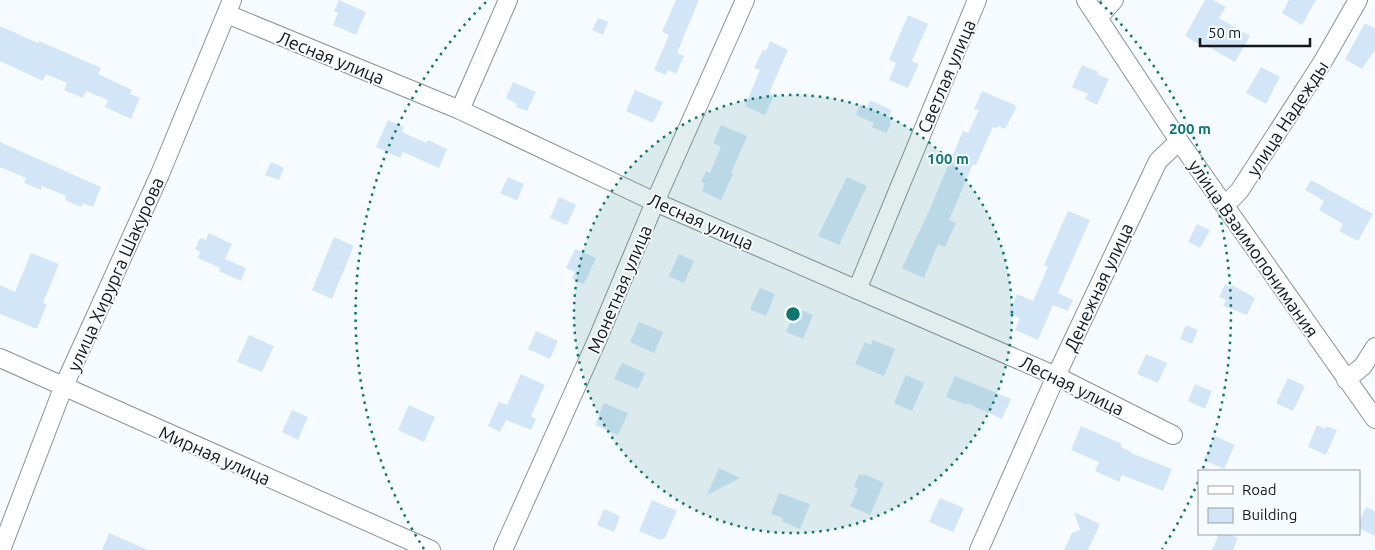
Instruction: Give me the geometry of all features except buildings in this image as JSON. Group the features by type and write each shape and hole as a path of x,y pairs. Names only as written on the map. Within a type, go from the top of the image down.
{"street":[{"path":"460,110 508,0"},
{"name":"Монетная улица","path":"503,550 598,338 655,202 745,0"},
{"name":"Светлая улица","path":"857,290 977,0"},
{"name":"улица Взаимопонимания","path":"1086,0 1179,141 1375,419"},
{"path":"1099,17 1114,0"},
{"name":"улица Надежды","path":"1225,206 1240,190 1322,63 1358,0"},
{"name":"Лесная улица","path":"229,7 460,110 655,202 1056,376 1173,435"},
{"name":"улица Хирурга Шакурова","path":"1,550 64,388 160,174 229,7"},
{"name":"Денежная улица","path":"979,550 1056,376 1158,161 1179,141"},
{"path":"1346,380 1363,366 1375,347"},
{"name":"Мирная улица","path":"0,358 431,550"}]}
